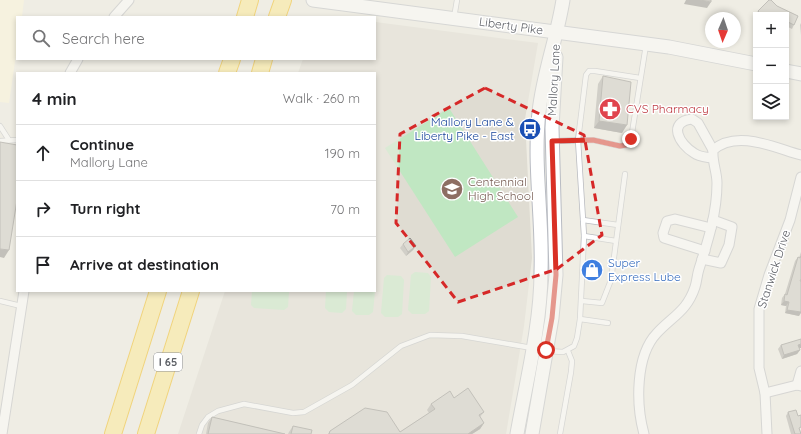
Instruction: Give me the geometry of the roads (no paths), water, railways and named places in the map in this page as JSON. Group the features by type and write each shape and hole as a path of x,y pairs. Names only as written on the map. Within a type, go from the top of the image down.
{"highway":[{"path":"245,16 250,0"},
{"path":"277,16 282,0"},
{"path":"227,72 232,60"},
{"path":"260,72 264,60"},
{"name":"I 65","path":"113,434 158,292"},
{"name":"I 65","path":"146,434 191,292"}],"main road":[{"name":"Liberty Pike","path":"313,0 646,44 753,63"},
{"path":"557,33 563,0"},
{"name":"Mallory Lane","path":"532,434 552,318 556,275 552,141 557,33"},
{"name":"Mallory Lane","path":"517,434 538,315 542,273 537,156 538,113 542,88 557,33"},
{"path":"789,72 801,74"},
{"path":"532,348 546,350"}],"street":[{"path":"115,16 129,0"},
{"path":"71,72 77,60"},
{"path":"644,434 639,403 643,357 647,346 657,332 681,312 689,301 695,286 712,224 717,183 713,154 724,144 736,140 753,141 801,155"},
{"name":"Stanwick Drive","path":"767,434 765,393 759,368 760,309 769,275 790,220 801,177"},
{"path":"675,219 732,227 729,246 721,263 704,255 664,238 663,233 667,221 675,219"},
{"path":"2,434 24,292"},
{"path":"765,393 799,385 801,371"}],"lane":[{"path":"454,18 457,0"},
{"path":"552,141 593,140 620,146 626,145 631,139 646,44"},
{"path":"546,350 563,352 574,346 577,338 580,318 584,236 580,192 578,140 586,75 589,71 595,71 640,78"},
{"path":"0,126 9,140"},
{"path":"0,141 16,140"},
{"path":"582,301 602,303 611,280 625,174"},
{"path":"582,220 618,225"},
{"path":"584,236 616,241"},
{"path":"0,301 21,306"},
{"path":"580,318 608,323"},
{"path":"199,434 202,425 208,417 218,412 244,404 293,413 304,412 352,385 401,346 430,335 462,336 532,348"},
{"path":"560,434 571,372 572,361 568,350"}],"place":[{"name":"CVS Pharmacy","path":"610,109"},
{"name":"Mallory Lane & Liberty Pike - East","path":"530,129"},
{"name":"Centennial High School","path":"452,189"},
{"name":"Super Express Lube","path":"592,270"}]}
